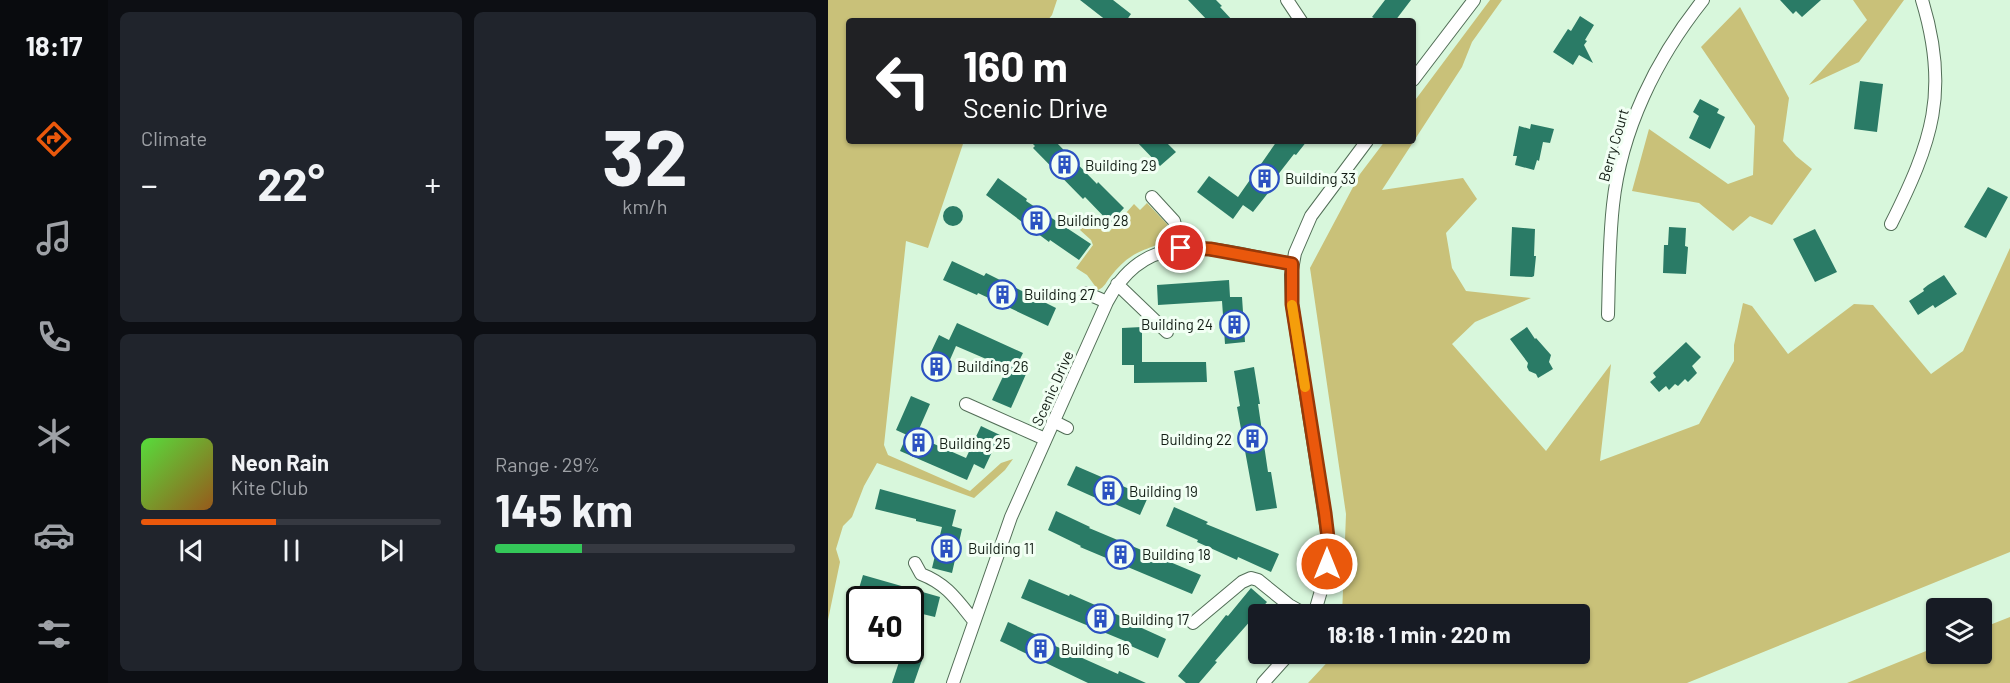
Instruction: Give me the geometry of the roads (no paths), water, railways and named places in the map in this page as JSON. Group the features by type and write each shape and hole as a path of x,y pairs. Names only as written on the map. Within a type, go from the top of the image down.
{"street":[{"path":"1287,0 1299,18"},
{"path":"1416,76 1474,0"},
{"name":"Berry Court","path":"1608,315 1613,204 1623,154 1637,111 1660,63 1703,0"},
{"path":"1892,224 1923,156 1934,105 1935,54 1922,0"},
{"path":"1317,604 1325,577 1328,538 1292,304 1292,264 1311,216 1365,144"},
{"path":"1152,197 1174,221 1181,248"},
{"name":"Scenic Drive","path":"953,683 1008,524 1053,421 1075,388 1107,302 1117,284 1131,269 1148,257 1165,250 1181,248 1210,249 1292,264"},
{"path":"1117,284 1167,332"},
{"path":"1086,292 1107,302"},
{"path":"966,404 1045,439"},
{"path":"1053,421 1067,428"},
{"path":"915,563 921,574 949,589 974,621"},
{"path":"1193,623 1242,582 1251,578 1258,580 1288,604"},
{"path":"1263,683 1280,664"}],"place":[{"name":"Building 29","path":"1064,165"},
{"name":"Building 33","path":"1264,178"},
{"name":"Building 28","path":"1036,220"},
{"name":"Building 27","path":"1003,294"},
{"name":"Building 24","path":"1234,324"},
{"name":"Building 26","path":"936,366"},
{"name":"Building 22","path":"1253,439"},
{"name":"Building 25","path":"918,443"},
{"name":"Building 19","path":"1108,491"},
{"name":"Building 11","path":"947,548"},
{"name":"Building 18","path":"1121,554"},
{"name":"Building 17","path":"1100,619"},
{"name":"Building 16","path":"1040,649"}]}
